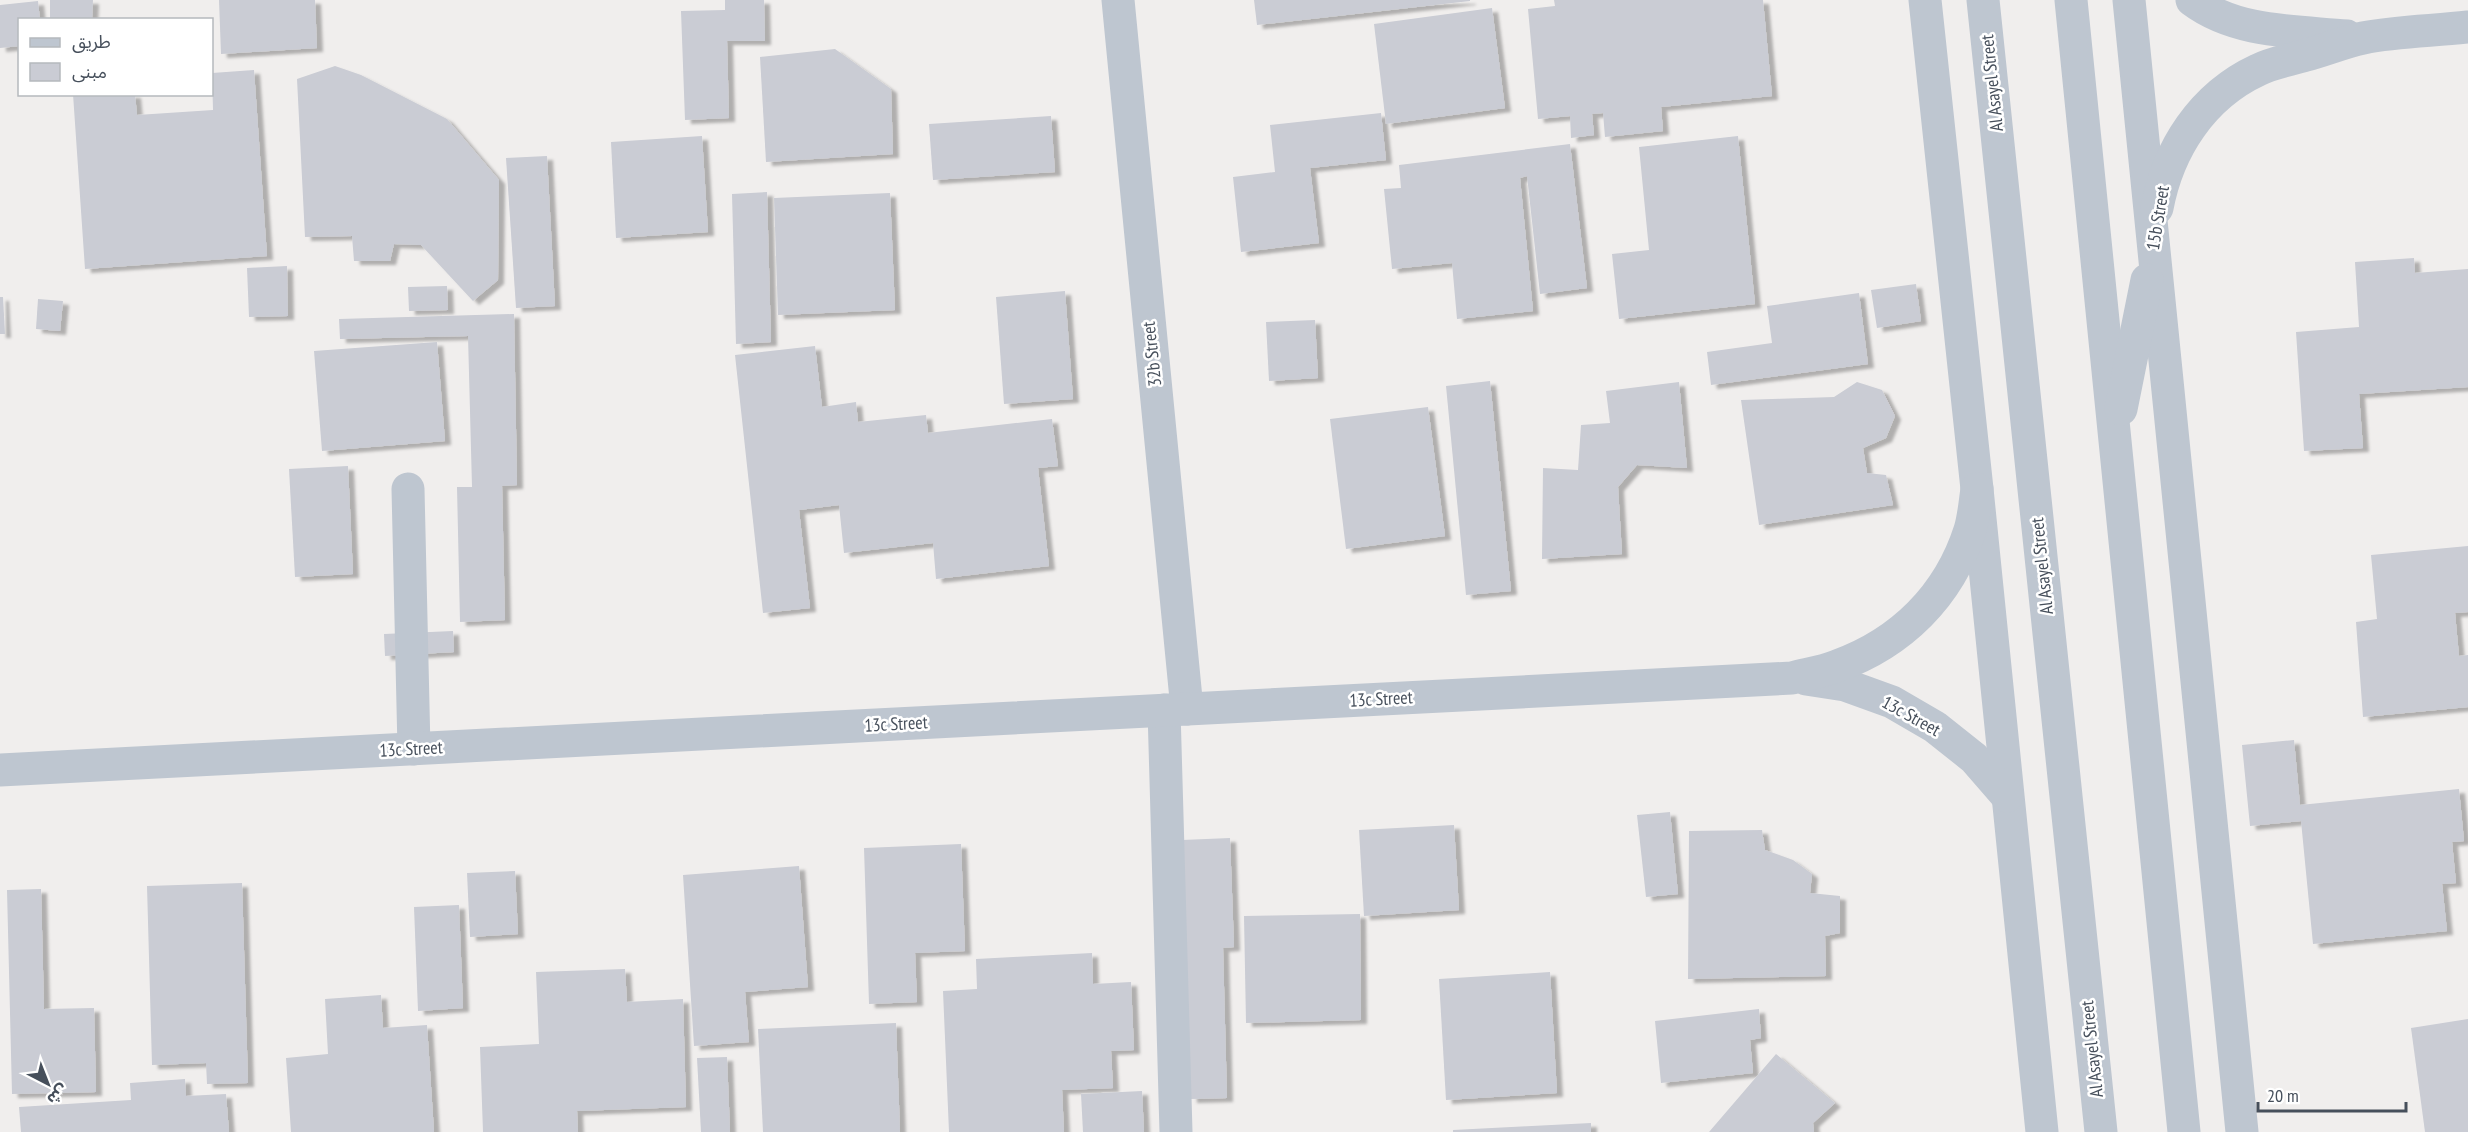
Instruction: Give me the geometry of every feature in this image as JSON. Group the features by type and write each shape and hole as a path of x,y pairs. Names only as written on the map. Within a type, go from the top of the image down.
{"street":[{"name":"32b Street","path":"1118,0 1175,709 1176,1132"},
{"path":"1925,0 2042,1132"},
{"name":"Al Asayel Street","path":"1983,0 2101,1132"},
{"path":"2071,0 2184,1132"},
{"path":"2129,0 2242,1132"},
{"name":"15b Street","path":"2192,0 2228,21 2364,38"},
{"name":"15b Street","path":"2114,440 2154,248 2161,187 2171,158 2186,131 2206,106 2229,87 2258,69 2364,38 2468,27"},
{"path":"408,489 414,749"},
{"name":"13c Street","path":"1792,678 1836,667 1873,651 1906,628 1935,600 1956,566 1970,528 1977,489"},
{"name":"13c Street","path":"0,770 1792,678 1845,685 1892,702 1935,727 1974,758 2007,796"}],"building":[{"path":"50,0 93,0 92,18 50,18"},
{"path":"219,0 315,0 317,48 221,54"},
{"path":"725,0 764,0 765,41 727,41 729,118 685,120 681,11 725,10"},
{"path":"1254,0 1470,0 1470,1 1257,25"},
{"path":"1554,0 1763,0 1772,96 1661,107 1663,131 1605,137 1603,113 1592,114 1594,135 1571,138 1570,116 1538,119 1528,9 1555,6"},
{"path":"38,1 40,18 18,18 18,46 0,48 0,5"},
{"path":"1492,8 1505,108 1386,124 1374,24"},
{"path":"835,49 891,89 893,154 766,162 760,57"},
{"path":"335,66 361,75 447,119 499,180 498,280 473,301 421,245 394,244 390,261 354,261 352,236 305,237 297,79"},
{"path":"254,70 267,256 85,269 73,96 135,96 137,115 213,110 213,73"},
{"path":"1381,113 1386,160 1310,168 1319,243 1241,252 1233,177 1275,172 1270,125"},
{"path":"1051,116 1055,172 933,180 929,124"},
{"path":"702,136 708,232 616,238 611,142"},
{"path":"1738,136 1755,304 1619,319 1612,254 1649,250 1639,147"},
{"path":"1570,144 1587,288 1540,294 1527,176 1520,178 1533,311 1457,319 1452,263 1392,269 1384,189 1401,188 1399,165"},
{"path":"547,156 555,306 516,308 506,158"},
{"path":"767,192 771,342 736,344 732,194"},
{"path":"890,193 895,310 778,315 774,198"},
{"path":"2414,258 2415,273 2468,269 2468,387 2359,394 2363,448 2304,451 2296,332 2359,327 2355,262"},
{"path":"287,266 288,316 249,317 247,268"},
{"path":"1916,284 1921,321 1877,328 1871,290"},
{"path":"447,286 448,310 409,311 408,287"},
{"path":"1065,291 1073,399 1004,404 996,297"},
{"path":"1859,293 1868,364 1711,385 1707,352 1772,343 1767,306"},
{"path":"0,297 3,297 5,334 0,334"},
{"path":"38,299 63,301 60,331 36,329"},
{"path":"514,314 517,485 502,486 505,620 460,622 457,487 472,487 468,336 340,339 339,319"},
{"path":"1315,320 1318,378 1269,381 1266,322"},
{"path":"437,342 445,441 322,451 314,351"},
{"path":"815,346 822,407 856,402 858,422 926,415 928,433 1052,419 1058,466 1038,468 1049,566 936,579 933,543 844,553 839,505 799,510 810,608 763,613 735,355"},
{"path":"1490,381 1511,591 1466,595 1446,386"},
{"path":"1679,382 1687,468 1637,465 1618,487 1622,554 1542,559 1543,468 1578,470 1581,425 1610,423 1606,391"},
{"path":"1857,382 1882,390 1895,416 1886,438 1863,448 1867,473 1886,475 1893,505 1759,525 1741,400 1834,397"},
{"path":"1428,407 1445,536 1346,549 1330,419"},
{"path":"348,466 353,574 295,577 289,469"},
{"path":"2468,546 2468,612 2455,613 2459,656 2468,655 2468,707 2363,717 2356,622 2377,619 2371,555"},
{"path":"453,631 454,652 385,656 384,634"},
{"path":"2294,740 2300,805 2459,789 2464,841 2452,842 2456,883 2442,884 2447,931 2313,944 2301,821 2250,826 2242,745"},
{"path":"1670,812 1678,894 1646,897 1637,815"},
{"path":"1454,825 1459,910 1364,916 1359,830"},
{"path":"1762,830 1765,850 1793,860 1812,874 1810,893 1840,896 1840,933 1825,936 1826,976 1688,979 1689,831"},
{"path":"1230,838 1234,947 1223,948 1227,1098 1191,1099 1182,840"},
{"path":"961,844 965,951 915,953 917,1002 869,1004 864,848"},
{"path":"799,866 808,987 745,992 749,1042 694,1046 683,875"},
{"path":"515,871 518,934 470,937 467,873"},
{"path":"242,883 248,1083 207,1084 206,1063 152,1065 147,886"},
{"path":"41,889 44,1009 94,1008 96,1092 12,1094 7,890"},
{"path":"459,905 463,1008 418,1011 414,907"},
{"path":"1360,914 1361,1020 1246,1023 1244,916"},
{"path":"1092,953 1093,984 1131,982 1134,1050 1111,1051 1113,1088 1062,1090 1064,1132 949,1132 943,991 977,989 976,959"},
{"path":"625,969 627,1002 683,999 686,1107 577,1111 578,1132 483,1132 480,1047 539,1044 536,972"},
{"path":"1550,972 1557,1093 1446,1100 1439,979"},
{"path":"381,995 383,1028 427,1025 434,1132 291,1132 286,1058 328,1054 325,999"},
{"path":"1759,1009 1761,1038 1750,1040 1753,1073 1661,1083 1655,1021"},
{"path":"2468,1019 2468,1132 2425,1132 2411,1028"},
{"path":"896,1023 900,1132 763,1132 758,1029"},
{"path":"1776,1054 1835,1103 1813,1123 1814,1132 1709,1132"},
{"path":"727,1057 730,1132 701,1132 697,1058"},
{"path":"185,1079 186,1096 226,1094 229,1132 21,1132 19,1107 131,1100 130,1083"},
{"path":"1142,1091 1144,1132 1083,1132 1081,1094"},
{"path":"1591,1123 1591,1132 1453,1132 1453,1130"}]}
